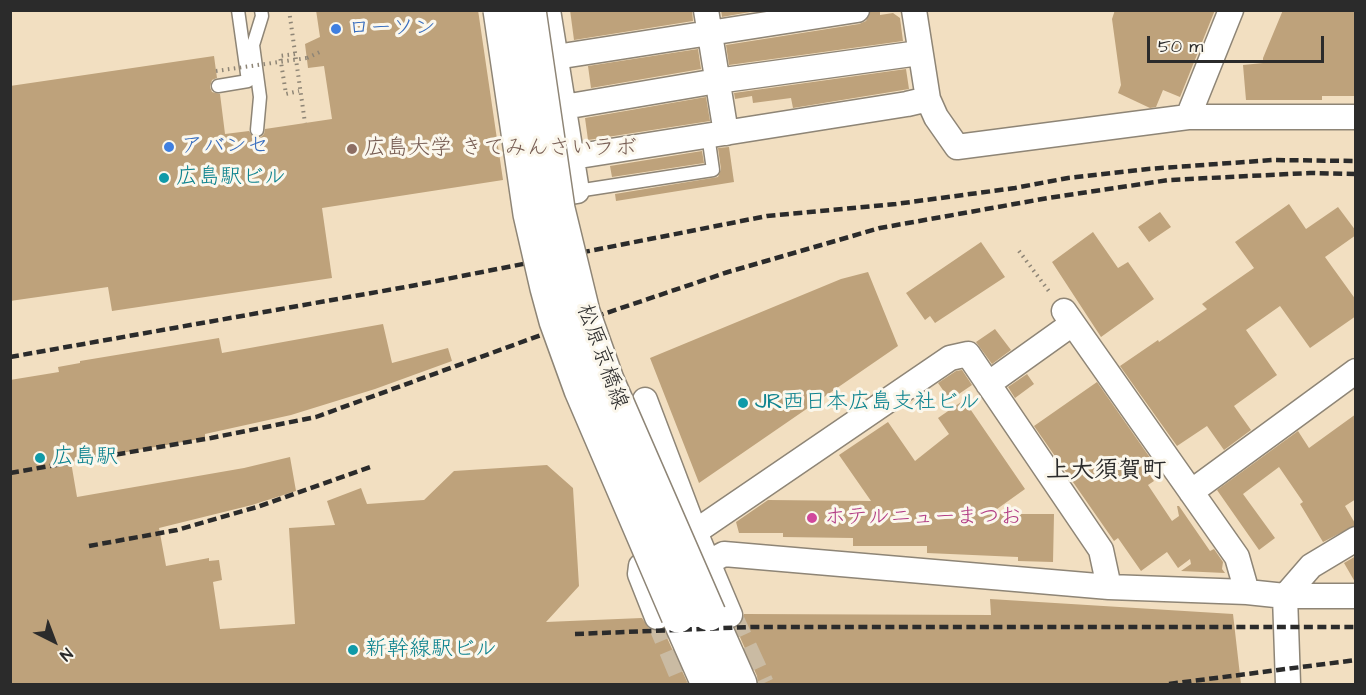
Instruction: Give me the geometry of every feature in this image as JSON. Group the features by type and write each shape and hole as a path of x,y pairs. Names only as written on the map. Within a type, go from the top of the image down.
{"street":[{"path":"489,10 518,201 577,191 548,10"},
{"name":"松原京橋線","path":"500,10 530,214 556,321 585,400 708,684"},
{"name":"松原京橋線","path":"529,10 558,209 583,312 607,380 740,684"},
{"path":"556,57 708,22 857,10"},
{"path":"914,10 928,99 936,117 957,147 1188,117 1356,117"},
{"path":"1188,117 1231,10"},
{"path":"708,22 717,81 717,134"},
{"path":"564,106 717,81 919,53"},
{"path":"513,167 928,99"},
{"path":"988,384 1068,317 1236,557 1247,591"},
{"path":"657,617 640,574 641,566 695,532 950,358 968,354 1101,550 1109,587"},
{"path":"1191,492 1356,371"},
{"path":"645,400 695,532 730,615"},
{"path":"1288,684 1285,596 1311,566 1356,539"},
{"path":"709,562 724,554 1109,587 1247,591 1285,596 1356,596"}],"lane":[{"path":"218,86 248,81 238,10"},
{"path":"257,130 260,97 253,45 262,16 261,10"},
{"path":"577,191 713,170 717,134"}],"path":[{"path":"289,10 305,123"},
{"path":"216,71 307,58 322,51"},
{"path":"294,60 299,92 286,94 280,56 296,54"},
{"path":"1019,251 1068,317"}],"building":[{"name":"広島駅ビル","path":"316,10 478,10 503,180 322,208 332,278 112,311 108,287 10,301 10,86 214,56 217,78 212,80 210,87 212,92 220,94 225,134 249,131 253,137 260,138 265,129 332,119 324,66 308,68 305,44 320,37"},
{"path":"570,10 692,10 693,21 574,40"},
{"path":"721,10 761,10 722,17"},
{"path":"871,10 880,10 880,15 893,13 900,18 903,41 729,65 726,45 859,24 866,21"},
{"path":"1115,10 1215,10 1180,97 1163,90 1156,107 1150,108 1118,93 1121,85 1112,19"},
{"path":"1283,10 1356,10 1356,96 1322,96 1322,100 1246,100 1243,65 1263,63"},
{"path":"698,49 701,69 591,88 588,66"},
{"path":"906,69 909,89 793,108 791,98 753,103 752,96 735,99 734,93"},
{"path":"706,97 710,121 588,140 585,118"},
{"path":"729,147 734,182 616,201 615,194 718,177 721,169 718,148"},
{"path":"702,151 704,163 612,177 610,166"},
{"path":"1289,204 1306,229 1338,207 1356,231 1356,235 1325,257 1356,300 1356,316 1310,348 1280,306 1246,330 1277,375 1234,406 1251,430 1224,450 1207,426 1177,446 1120,366 1207,309 1202,304 1254,268 1235,242"},
{"path":"1160,212 1171,227 1149,242 1138,227"},
{"path":"1093,232 1118,268 1128,262 1154,299 1101,337 1052,262"},
{"path":"981,242 1005,277 935,323 930,316 925,320 906,293"},
{"name":"JR西日本広島支社ビル","path":"868,272 898,346 699,483 650,358 841,279"},
{"path":"383,324 392,363 448,348 452,361 375,389 291,415 205,434 205,438 71,462 77,497 244,468 290,457 296,491 252,505 159,528 166,566 209,558 209,561 219,560 222,580 213,582 220,629 295,624 289,528 335,525 327,501 361,488 367,504 424,500 454,471 547,465 573,488 579,586 546,622 642,618 649,628 656,631 663,629 688,684 10,684 10,380 59,372 58,367 80,363 80,361 219,338 222,353"},
{"path":"995,329 1011,350 992,364 976,342"},
{"path":"962,370 972,385 950,400 938,383 956,371"},
{"path":"1027,374 1034,384 1015,398 1008,387"},
{"path":"1097,382 1153,462 1145,468 1154,481 1148,485 1172,521 1179,516 1177,506 1179,506 1210,551 1214,549 1223,562 1222,569 1225,573 1181,571 1191,564 1190,559 1178,568 1167,552 1141,571 1118,538 1114,541 1034,426"},
{"path":"964,400 1025,489 990,514 1054,514 1053,562 1018,561 1018,557 927,553 927,546 853,546 853,538 783,537 783,533 739,533 736,522 768,500 871,501 839,455 888,422 915,461 949,434 938,418"},
{"path":"1356,414 1356,499 1345,506 1356,525 1323,542 1300,504 1303,502 1279,467 1243,494 1275,538 1259,550 1217,490 1298,431 1309,448"},
{"path":"1356,556 1356,582 1355,582 1344,563"},
{"path":"990,599 1233,614 1241,684 758,684 757,676 736,628 742,623 744,614 991,615"}],"tunnel":[{"path":"730,615 762,684"},
{"path":"657,617 685,684"}],"railway":[{"path":"10,357 411,286 767,216 896,204 1015,188 1068,178 1148,169 1272,160 1356,161"},
{"path":"10,473 316,417 541,335 728,272 880,228 1048,198 1169,180 1310,173 1356,174"},
{"path":"89,546 177,530 257,507 370,467"},
{"path":"575,634 751,627 1356,627"},
{"path":"1169,684 1356,660"}],"place":[{"name":"ローソン","path":"336,29"},
{"name":"アバンセ","path":"169,147"},
{"name":"広島大学 きてみんさいラボ","path":"352,149"},
{"name":"広島駅ビル","path":"164,178"},
{"name":"JR西日本広島支社ビル","path":"743,403"},
{"name":"広島駅","path":"40,458"},
{"name":"ホテルニューまつお","path":"812,518"},
{"name":"新幹線駅ビル","path":"353,650"}],"district":[{"name":"上大須賀町","path":"1106,472"}]}
